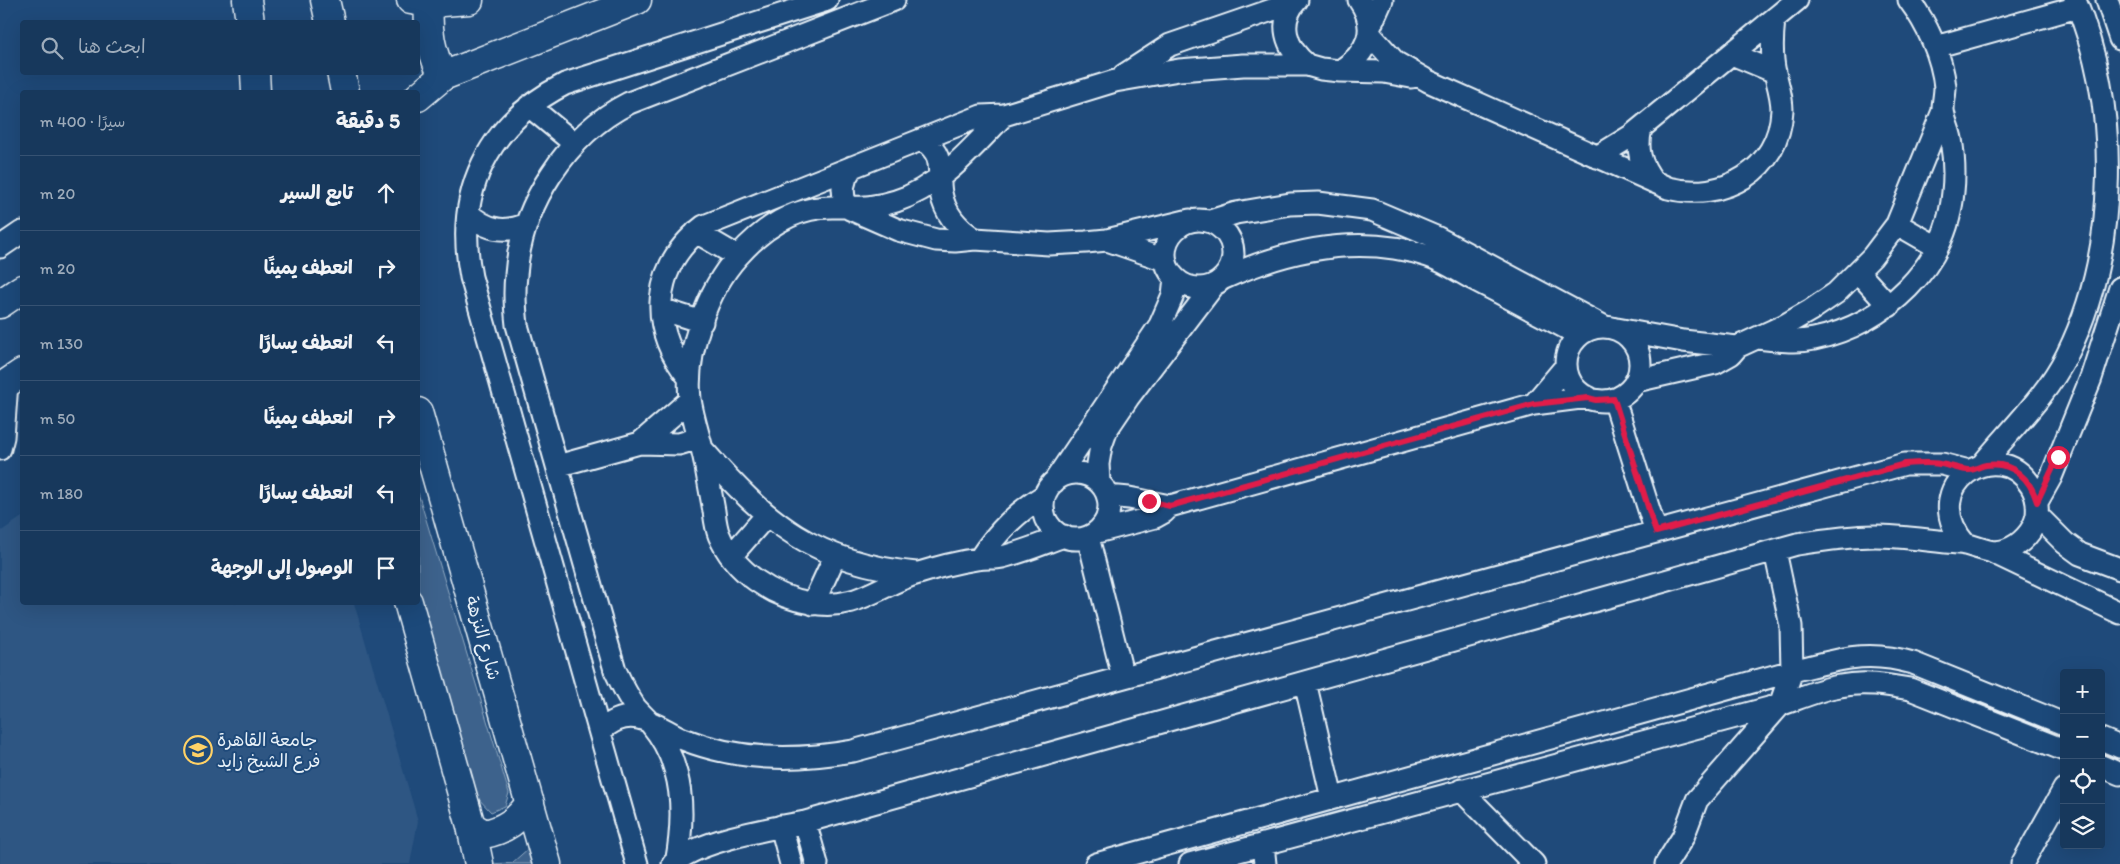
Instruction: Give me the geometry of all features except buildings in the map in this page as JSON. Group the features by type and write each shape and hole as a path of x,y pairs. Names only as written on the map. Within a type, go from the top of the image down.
{"main road":[{"path":"247,0 250,20"},
{"path":"325,0 330,20"},
{"path":"443,76 431,48 428,26 420,2 469,0"},
{"path":"420,95 443,76 636,0"},
{"path":"255,75 256,90"},
{"path":"341,75 344,90"},
{"path":"0,304 20,290"},
{"name":"شارع النزهة","path":"420,419 547,864"},
{"path":"409,605 480,864"},
{"path":"471,826 484,834 507,826 520,817 530,803"}],"street":[{"path":"637,864 471,277 467,256 466,234 471,192 487,153 508,125 547,94 566,84 827,0"},
{"path":"675,863 682,829 680,790 674,767 664,745 652,724 636,708 624,690 615,670 517,325 514,299 520,248 534,206 552,174 575,144 599,121 629,103 894,0"},
{"path":"1340,71 1361,54 1368,42 1367,13 1359,0"},
{"path":"1369,30 1382,0"},
{"path":"1597,157 1620,144 1641,128 1797,0"},
{"path":"1636,381 1716,363 1731,354 1738,347 1785,326 1836,293 1885,242 1897,224 1943,111 1945,87 1935,47 1920,14 1909,0"},
{"path":"2107,0 2120,39"},
{"path":"1296,1 1288,14 1286,29 1288,43 1296,56 1307,65"},
{"path":"1115,81 1170,45 1296,1"},
{"path":"1935,47 2077,3 2101,88 2107,163 2102,241 2083,317 2066,356 2046,388 1975,468 1960,479 1953,489 1949,501 1949,514 1952,526 1965,544"},
{"path":"1369,30 1395,62 1428,81 1654,182 1682,191 1697,192 1713,191 1731,185 1748,175 1762,162 1772,146 1779,129 1782,110 1780,90 1775,72 1772,37 1774,19"},
{"path":"1732,54 1775,72"},
{"path":"689,378 677,363 668,346 662,328 662,292 674,259 696,232 704,226 981,116 1004,115 1115,81 1210,67 1307,65 1340,71 1384,72 1428,81"},
{"path":"530,106 575,144"},
{"path":"1757,338 1785,341 1813,339 1849,328 1866,321 1889,306 1916,279 1937,247 1948,221 1953,194 1954,175 1951,138 1943,111"},
{"path":"1004,115 940,177 920,190 898,200 874,207 850,209 833,207 796,213 779,220 764,231 737,256 716,287 702,322 694,350 689,378 690,400 701,444 718,535 731,556 759,583 776,593 813,604 834,605 854,602 917,573 980,558 1002,557 1064,536"},
{"path":"1641,128 1638,142 1639,157 1645,170 1654,182"},
{"path":"923,140 935,152 941,168 940,177 943,199 952,220 962,231 975,239"},
{"path":"852,167 846,177 843,188 844,199 850,209 916,237 955,241 975,239 1049,244 1107,240 1263,207 1318,203 1372,210 1579,335"},
{"path":"468,213 478,222 489,228 515,229 527,224"},
{"path":"1092,534 1108,515 1098,464 1101,446 1122,394 1160,325 1173,295 1170,269 1164,250 1167,240 1180,224 1200,221 1219,226 1226,233 1233,247 1233,262 1122,394 1050,489 1044,511 1046,519 1051,526 1064,536 1076,539 1156,517 1170,506"},
{"path":"1897,224 1937,247"},
{"path":"696,232 737,256"},
{"path":"0,247 20,233"},
{"path":"980,558 1002,528 1069,474 1077,473 1092,477 1103,489 1129,498 1170,506 1534,404 1588,398 1596,400 1614,399 1623,395 1636,381 1639,371 1640,360 1637,350 1628,337 1433,247 1400,250 1363,246 1327,247 1290,253 1255,264 1203,288 1193,288 1183,284 1170,269 1107,240"},
{"path":"1858,272 1889,306"},
{"path":"1992,552 2005,550 2016,545 2026,537 2033,527 2037,509 2091,378 2120,288"},
{"path":"661,309 702,322"},
{"path":"1588,398 1575,388 1567,374 1567,354 1579,335 1596,327 1684,342 1738,347"},
{"path":"1534,404 1566,366"},
{"path":"0,449 10,382"},
{"path":"1614,399 1656,532"},
{"path":"640,443 690,400"},
{"path":"557,466 640,443 701,444"},
{"path":"701,444 742,494 766,516 811,544 835,556 862,564 917,573"},
{"path":"600,731 611,722 624,717 639,718 683,739 750,756 785,759 819,757 853,751 1905,464 1942,464 1975,468 1993,464 2006,466 2017,471 2030,485 2037,509 2064,543 2080,554 2120,570"},
{"path":"731,556 766,516"},
{"path":"1092,534 1123,677"},
{"path":"675,863 720,841 805,822 1797,544 1845,537 1877,536 1965,544 1992,552 2120,613"},
{"path":"1666,864 1683,837 1696,800 1780,705 1792,671 1790,626 1775,551"},
{"path":"813,604 835,556"},
{"path":"1096,864 1844,658 1868,655 1891,656 1913,662 2060,722"},
{"path":"1305,682 1332,798"},
{"path":"1190,864 1264,854 1461,790 1780,705 1840,686 1863,684 1887,685 1910,689 2060,748"},
{"path":"2105,741 2120,747"},
{"path":"2105,768 2120,774"},
{"path":"1461,790 1534,864"},
{"path":"2022,864 2060,796"},
{"path":"805,822 817,864"},
{"path":"781,826 791,864"}],"shaded area":[{"path":"420,500 509,793 505,806 491,812 475,795 419,605"},
{"name":"جامعة القاهرة فرع الشيخ زايد","path":"20,518 20,605 355,605 418,821 410,864 0,864 0,532"},
{"path":"530,847 535,864 489,864 512,863"}],"place":[{"name":"جامعة القاهرة فرع الشيخ زايد","path":"198,750"}],"route":[{"path":"1149,501 1170,506 1534,404 1588,398 1596,400 1614,399 1656,532 1905,464 1942,464 1970,471 1981,466 1993,464 2006,466 2017,471 2027,480 2037,502 2051,476 2058,457"}]}
